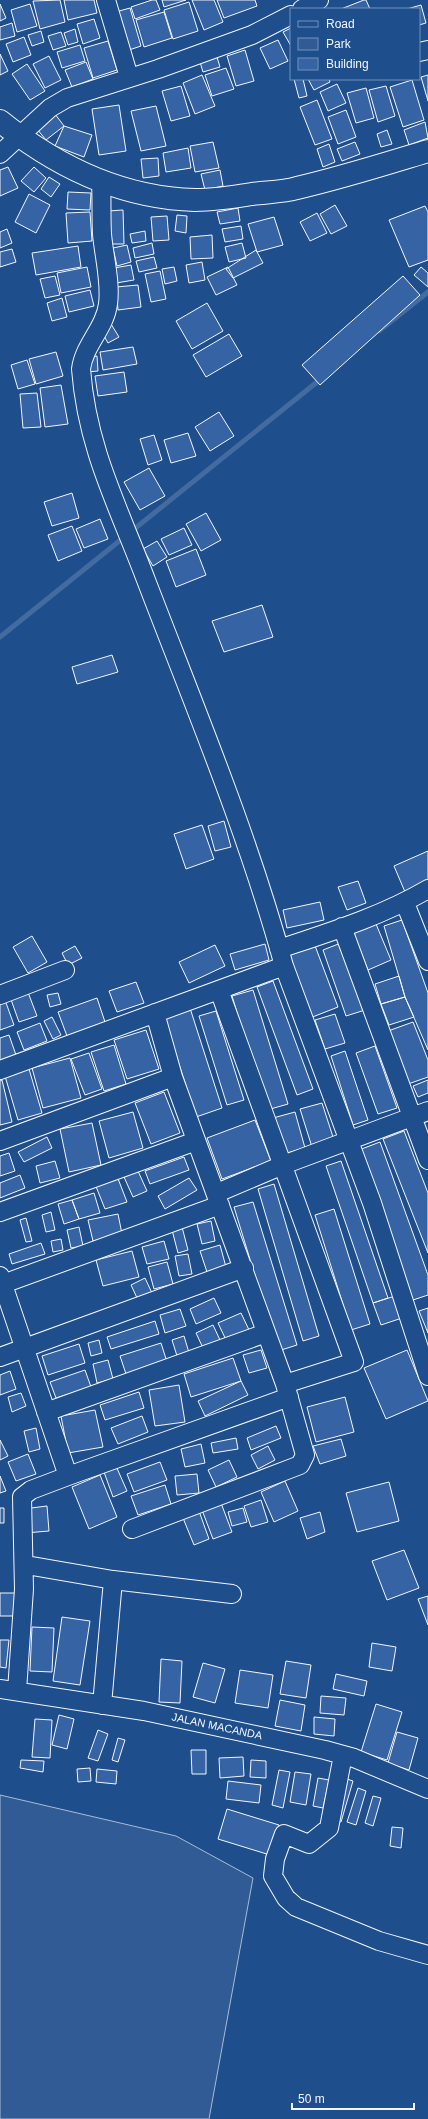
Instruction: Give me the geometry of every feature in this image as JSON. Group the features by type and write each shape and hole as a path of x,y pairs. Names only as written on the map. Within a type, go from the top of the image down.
{"main road":[{"path":"0,121 19,137 79,172 121,189 166,198 196,200 226,198 296,189 428,151"}],"street":[{"path":"106,0 129,77"},
{"path":"304,8 319,0"},
{"path":"0,154 50,108 67,98 252,35 290,16"},
{"path":"101,182 102,234 109,292 108,304 106,312 84,357 81,369 82,383 94,444 106,482 138,557 256,871 284,966 372,1203 428,1376"},
{"path":"279,949 342,928 405,903 428,889"},
{"path":"405,903 428,961"},
{"path":"342,928 420,1114 428,1160"},
{"path":"0,1070 284,966"},
{"path":"0,995 64,970"},
{"path":"8,1690 24,1589 22,1500 31,1490 287,1391 354,1362 219,990"},
{"path":"132,1529 300,1465 304,1460 305,1450 287,1391 244,1268 173,1077 155,1013"},
{"path":"0,1141 173,1077"},
{"path":"68,1476 1,1282 218,1199 283,1165 420,1114"},
{"path":"0,1212 196,1141"},
{"path":"0,1357 244,1268"},
{"path":"46,1412 266,1333"},
{"path":"32,1566 113,1580 232,1594"},
{"path":"102,1704 113,1580"},
{"name":"JALAN MACANDA","path":"8,1690 159,1714 304,1745 343,1755 428,1789"},
{"path":"343,1755 329,1828 309,1844 284,1834 275,1859 273,1876 278,1887 296,1907 379,1941 428,1955"}],"green space":[{"path":"0,1795 176,1836 253,1878 209,2119 0,2119"}],"building":[{"path":"60,0 65,22 40,29 33,1"},
{"path":"64,0 94,0 97,13 68,20"},
{"path":"156,0 160,10 135,19 131,7"},
{"path":"162,0 186,0 164,7"},
{"path":"192,0 214,0 223,22 204,30"},
{"path":"217,0 255,0 257,6 224,18"},
{"path":"366,0 370,8 344,8"},
{"path":"189,2 198,31 173,39 164,10"},
{"path":"0,4 6,18 0,21"},
{"path":"30,4 37,26 17,32 11,10"},
{"path":"421,5 426,23 420,25 420,8 410,8"},
{"path":"130,8 141,46 123,52 112,13"},
{"path":"164,12 172,38 144,47 136,20"},
{"path":"94,19 100,38 83,44 77,24"},
{"path":"12,23 15,36 0,40 0,27"},
{"path":"290,28 290,44 283,32"},
{"path":"75,29 78,42 68,45 64,33"},
{"path":"41,31 44,42 32,46 28,35"},
{"path":"61,32 66,46 53,50 48,36"},
{"path":"24,37 31,55 13,62 6,44"},
{"path":"278,40 288,61 270,69 260,48"},
{"path":"108,41 117,70 93,78 84,48"},
{"path":"80,45 85,61 62,68 57,52"},
{"path":"245,50 254,81 236,86 227,56"},
{"path":"0,54 8,71 0,75"},
{"path":"49,56 61,80 45,88 33,64"},
{"path":"217,57 220,67 203,72 200,62"},
{"path":"86,62 93,79 72,87 65,70"},
{"path":"27,64 45,91 30,100 12,74"},
{"path":"226,68 234,89 212,96 205,75"},
{"path":"202,75 215,106 195,114 183,83"},
{"path":"428,75 428,101 421,77"},
{"path":"294,80 303,80 307,96 299,98"},
{"path":"309,80 329,80 330,82 314,90"},
{"path":"412,80 424,120 403,127 390,87"},
{"path":"337,84 346,103 328,111 320,92"},
{"path":"181,86 190,116 171,121 162,91"},
{"path":"386,86 395,116 378,122 369,90"},
{"path":"366,88 374,118 356,123 347,93"},
{"path":"317,100 332,139 315,145 300,107"},
{"path":"119,105 126,151 99,155 92,109"},
{"path":"156,106 166,146 141,151 131,111"},
{"path":"346,110 356,137 338,144 328,117"},
{"path":"55,114 64,126 46,140 37,129"},
{"path":"425,122 428,138 409,145 404,130"},
{"path":"64,126 92,135 84,157 55,146"},
{"path":"387,130 392,144 381,147 377,134"},
{"path":"213,142 219,168 195,172 190,146"},
{"path":"355,142 360,154 342,161 337,149"},
{"path":"329,144 335,162 323,167 317,149"},
{"path":"188,148 191,168 166,172 163,153"},
{"path":"158,158 159,176 143,178 141,159"},
{"path":"8,167 18,188 0,196 0,170"},
{"path":"34,167 46,178 34,192 21,181"},
{"path":"220,170 223,186 205,190 201,174"},
{"path":"49,177 60,184 51,197 41,189"},
{"path":"68,192 91,193 90,210 67,209"},
{"path":"29,194 50,205 36,233 15,222"},
{"path":"335,205 347,226 331,234 320,214"},
{"path":"425,206 428,212 428,260 409,267 389,220"},
{"path":"238,208 240,221 220,224 217,212"},
{"path":"123,210 124,244 109,244 108,211"},
{"path":"90,212 92,241 68,243 66,213"},
{"path":"317,213 327,233 310,241 300,222"},
{"path":"177,215 187,216 186,233 175,231"},
{"path":"167,216 169,240 153,241 151,217"},
{"path":"274,217 283,245 257,252 248,224"},
{"path":"241,226 243,239 225,242 222,229"},
{"path":"7,229 12,243 0,248 0,232"},
{"path":"145,231 146,241 132,243 130,234"},
{"path":"212,235 213,258 191,259 190,237"},
{"path":"152,243 154,254 135,258 133,248"},
{"path":"242,243 246,258 229,262 225,247"},
{"path":"127,245 131,262 117,266 113,248"},
{"path":"78,246 81,267 36,275 32,253"},
{"path":"12,249 16,262 0,267 0,252"},
{"path":"256,250 263,263 233,278 226,269"},
{"path":"154,257 157,268 139,272 136,261"},
{"path":"202,262 205,280 189,283 186,265"},
{"path":"131,265 134,280 116,283 114,268"},
{"path":"87,267 91,287 61,293 57,273"},
{"path":"174,267 177,281 165,284 162,269"},
{"path":"228,267 237,285 216,295 207,277"},
{"path":"421,267 428,273 428,287 414,275"},
{"path":"160,271 166,299 151,302 145,274"},
{"path":"55,276 60,295 45,298 40,279"},
{"path":"403,276 420,295 320,385 302,365"},
{"path":"138,285 141,307 118,310 116,287"},
{"path":"90,290 94,306 69,312 65,296"},
{"path":"62,298 67,317 52,321 47,303"},
{"path":"207,303 223,331 192,349 176,321"},
{"path":"111,324 119,337 108,343 100,329"},
{"path":"229,334 242,356 206,377 193,355"},
{"path":"133,347 137,364 103,370 100,352"},
{"path":"56,352 63,376 36,384 29,359"},
{"path":"97,356 98,371 87,372 85,357"},
{"path":"27,360 35,384 18,389 11,365"},
{"path":"124,372 127,392 98,396 95,376"},
{"path":"61,385 68,424 45,427 40,388"},
{"path":"37,393 41,427 23,428 20,394"},
{"path":"219,412 234,436 210,451 195,427"},
{"path":"188,433 196,456 171,463 164,440"},
{"path":"154,435 162,460 148,465 140,439"},
{"path":"149,468 165,496 140,510 124,482"},
{"path":"72,493 79,518 52,526 44,502"},
{"path":"206,513 221,540 201,551 186,524"},
{"path":"100,519 108,539 84,548 76,529"},
{"path":"72,526 82,551 58,561 48,535"},
{"path":"184,528 192,545 169,555 161,539"},
{"path":"157,541 167,557 153,566 143,549"},
{"path":"196,549 206,575 176,587 166,561"},
{"path":"262,605 273,637 224,652 212,621"},
{"path":"112,655 118,672 77,684 72,667"},
{"path":"224,821 231,847 215,851 208,826"},
{"path":"202,825 214,859 186,869 174,834"},
{"path":"428,851 428,882 405,892 394,866"},
{"path":"358,881 366,903 347,910 338,887"},
{"path":"320,902 324,920 287,928 283,910"},
{"path":"402,920 428,993 428,1050 405,997 384,926"},
{"path":"376,924 391,960 368,970 353,933"},
{"path":"32,936 47,962 28,973 13,947"},
{"path":"314,943 338,1007 310,1018 285,953"},
{"path":"341,943 365,1010 346,1016 323,950"},
{"path":"265,944 269,960 235,970 230,954"},
{"path":"215,945 225,966 189,983 179,962"},
{"path":"75,946 82,958 68,965 62,953"},
{"path":"399,976 405,997 381,1004 375,984"},
{"path":"273,981 313,1089 297,1095 257,987"},
{"path":"136,982 144,1003 117,1012 109,991"},
{"path":"26,987 37,1016 19,1022 9,994"},
{"path":"253,990 288,1104 267,1110 232,996"},
{"path":"58,993 61,1004 50,1007 47,995"},
{"path":"405,997 414,1017 389,1025 381,1004"},
{"path":"97,998 105,1022 67,1036 58,1012"},
{"path":"5,1000 14,1025 0,1030 0,1002"},
{"path":"190,1008 222,1108 196,1117 164,1017"},
{"path":"216,1011 244,1100 227,1105 199,1016"},
{"path":"335,1014 345,1043 325,1049 315,1020"},
{"path":"52,1017 61,1035 53,1039 44,1021"},
{"path":"413,1022 428,1060 428,1077 408,1084 388,1031"},
{"path":"40,1023 47,1041 24,1050 17,1032"},
{"path":"146,1030 159,1069 127,1079 114,1040"},
{"path":"9,1035 16,1055 0,1061 0,1038"},
{"path":"114,1045 126,1084 104,1091 91,1052"},
{"path":"375,1046 397,1108 378,1114 356,1053"},
{"path":"345,1051 368,1120 353,1125 331,1056"},
{"path":"89,1053 102,1089 85,1095 71,1059"},
{"path":"70,1058 81,1098 43,1108 32,1068"},
{"path":"29,1069 42,1113 18,1120 5,1076"},
{"path":"2,1080 12,1122 0,1125 0,1081"},
{"path":"428,1080 428,1093 418,1097 413,1086"},
{"path":"164,1092 180,1133 151,1144 135,1103"},
{"path":"322,1103 334,1140 312,1147 300,1109"},
{"path":"133,1112 143,1148 109,1158 99,1121"},
{"path":"295,1112 305,1148 283,1154 273,1118"},
{"path":"255,1120 271,1161 222,1179 207,1138"},
{"path":"92,1123 101,1165 69,1172 60,1129"},
{"path":"404,1131 428,1193 428,1253 383,1139"},
{"path":"47,1137 52,1148 24,1162 18,1152"},
{"path":"380,1142 428,1275 428,1295 413,1300 359,1150"},
{"path":"9,1153 15,1171 0,1176 0,1156"},
{"path":"184,1157 189,1170 150,1184 145,1171"},
{"path":"55,1161 60,1178 40,1183 36,1166"},
{"path":"341,1161 388,1298 373,1303 326,1166"},
{"path":"138,1171 147,1191 133,1197 124,1177"},
{"path":"20,1175 25,1188 0,1198 0,1183"},
{"path":"117,1176 127,1202 105,1209 95,1184"},
{"path":"189,1178 197,1190 165,1209 158,1196"},
{"path":"274,1184 319,1336 303,1341 258,1189"},
{"path":"94,1193 100,1213 79,1219 72,1200"},
{"path":"72,1200 79,1219 64,1224 58,1204"},
{"path":"253,1202 297,1345 278,1351 234,1207"},
{"path":"334,1209 370,1324 351,1330 315,1215"},
{"path":"51,1212 55,1230 46,1232 42,1215"},
{"path":"118,1214 122,1234 93,1241 88,1220"},
{"path":"26,1218 32,1241 26,1242 20,1220"},
{"path":"211,1221 215,1241 202,1244 197,1224"},
{"path":"79,1227 83,1246 71,1248 67,1230"},
{"path":"182,1227 188,1250 178,1253 172,1230"},
{"path":"61,1239 63,1250 53,1252 51,1241"},
{"path":"164,1241 169,1259 147,1264 142,1247"},
{"path":"41,1243 45,1254 12,1264 9,1254"},
{"path":"220,1245 226,1267 207,1272 200,1251"},
{"path":"132,1251 139,1277 103,1286 96,1260"},
{"path":"188,1254 192,1274 179,1276 175,1256"},
{"path":"167,1262 173,1284 154,1289 148,1267"},
{"path":"145,1278 152,1293 138,1300 131,1285"},
{"path":"395,1296 402,1318 381,1325 373,1303"},
{"path":"214,1298 221,1313 196,1324 190,1309"},
{"path":"428,1308 428,1333 419,1311"},
{"path":"180,1309 186,1326 165,1333 160,1315"},
{"path":"241,1313 250,1332 227,1342 218,1323"},
{"path":"155,1321 159,1334 111,1349 107,1337"},
{"path":"213,1325 220,1340 203,1348 196,1333"},
{"path":"184,1336 190,1356 178,1359 172,1340"},
{"path":"99,1340 102,1353 91,1356 88,1343"},
{"path":"161,1343 167,1362 126,1374 120,1356"},
{"path":"79,1344 85,1363 48,1375 42,1356"},
{"path":"261,1350 267,1368 249,1373 243,1355"},
{"path":"407,1350 428,1401 386,1419 364,1368"},
{"path":"233,1358 241,1381 191,1397 184,1374"},
{"path":"108,1360 113,1379 97,1383 93,1364"},
{"path":"85,1370 91,1387 56,1398 50,1382"},
{"path":"10,1371 16,1389 0,1395 0,1375"},
{"path":"241,1381 248,1395 205,1416 198,1401"},
{"path":"179,1385 185,1422 155,1426 149,1390"},
{"path":"139,1392 144,1408 105,1420 100,1405"},
{"path":"21,1393 26,1406 12,1412 8,1397"},
{"path":"345,1397 354,1432 316,1442 307,1407"},
{"path":"95,1410 103,1447 68,1453 61,1416"},
{"path":"142,1416 148,1432 118,1444 111,1428"},
{"path":"276,1426 281,1438 251,1450 247,1438"},
{"path":"36,1428 40,1449 29,1452 24,1431"},
{"path":"236,1438 238,1449 213,1453 211,1443"},
{"path":"341,1439 346,1456 320,1464 313,1446"},
{"path":"0,1440 8,1456 0,1460"},
{"path":"201,1444 205,1463 185,1467 181,1449"},
{"path":"268,1446 275,1460 258,1469 251,1455"},
{"path":"28,1454 36,1474 16,1481 8,1462"},
{"path":"229,1460 237,1477 216,1487 208,1470"},
{"path":"160,1462 167,1480 134,1492 127,1474"},
{"path":"116,1466 127,1491 113,1497 104,1472"},
{"path":"197,1474 199,1493 177,1495 175,1476"},
{"path":"100,1475 117,1517 89,1529 72,1487"},
{"path":"0,1476 6,1491 0,1493"},
{"path":"285,1481 298,1511 274,1522 261,1492"},
{"path":"389,1482 399,1521 357,1532 346,1493"},
{"path":"165,1485 171,1504 138,1515 131,1496"},
{"path":"261,1500 268,1522 251,1527 244,1506"},
{"path":"221,1503 232,1532 213,1539 202,1510"},
{"path":"47,1506 49,1531 25,1533 23,1509"},
{"path":"0,1508 4,1508 4,1523 0,1523"},
{"path":"243,1508 247,1522 232,1526 228,1512"},
{"path":"199,1511 209,1539 194,1545 183,1518"},
{"path":"320,1512 325,1532 307,1539 300,1518"},
{"path":"404,1550 419,1588 387,1600 372,1561"},
{"path":"0,1593 19,1593 20,1616 0,1616"},
{"path":"428,1596 428,1625 418,1599"},
{"path":"62,1617 90,1621 80,1685 53,1681"},
{"path":"32,1627 54,1628 52,1672 30,1671"},
{"path":"0,1640 9,1640 6,1668 0,1667"},
{"path":"372,1643 396,1647 392,1671 369,1667"},
{"path":"161,1659 182,1661 180,1703 159,1702"},
{"path":"286,1661 311,1665 306,1698 280,1694"},
{"path":"203,1663 225,1669 215,1703 193,1697"},
{"path":"240,1670 273,1675 268,1708 235,1703"},
{"path":"336,1674 367,1681 364,1696 333,1689"},
{"path":"321,1696 346,1698 344,1715 320,1713"},
{"path":"280,1700 305,1705 301,1731 275,1726"},
{"path":"376,1704 402,1712 387,1760 361,1752"},
{"path":"59,1715 74,1719 67,1749 52,1745"},
{"path":"314,1717 335,1719 334,1736 314,1734"},
{"path":"35,1719 52,1720 50,1758 32,1757"},
{"path":"98,1730 108,1734 98,1761 88,1758"},
{"path":"397,1732 418,1738 409,1770 388,1763"},
{"path":"118,1738 125,1740 118,1762 112,1760"},
{"path":"191,1750 206,1750 206,1774 192,1774"},
{"path":"243,1757 244,1776 220,1778 219,1758"},
{"path":"21,1760 44,1761 43,1772 20,1768"},
{"path":"251,1760 266,1761 266,1778 250,1777"},
{"path":"90,1768 91,1781 78,1782 77,1769"},
{"path":"97,1769 117,1771 116,1784 96,1782"},
{"path":"279,1770 290,1772 283,1808 272,1805"},
{"path":"295,1772 311,1774 306,1805 290,1802"},
{"path":"318,1778 329,1780 323,1808 313,1806"},
{"path":"344,1778 353,1781 341,1822 332,1819"},
{"path":"228,1781 261,1785 259,1803 226,1799"},
{"path":"358,1788 366,1791 356,1825 347,1822"},
{"path":"373,1796 381,1798 373,1826 365,1823"},
{"path":"227,1809 279,1825 270,1855 218,1839"},
{"path":"392,1827 403,1828 401,1848 390,1846"}],"waterway":[{"path":"379,331 428,292"},
{"path":"0,637 322,378"}]}
